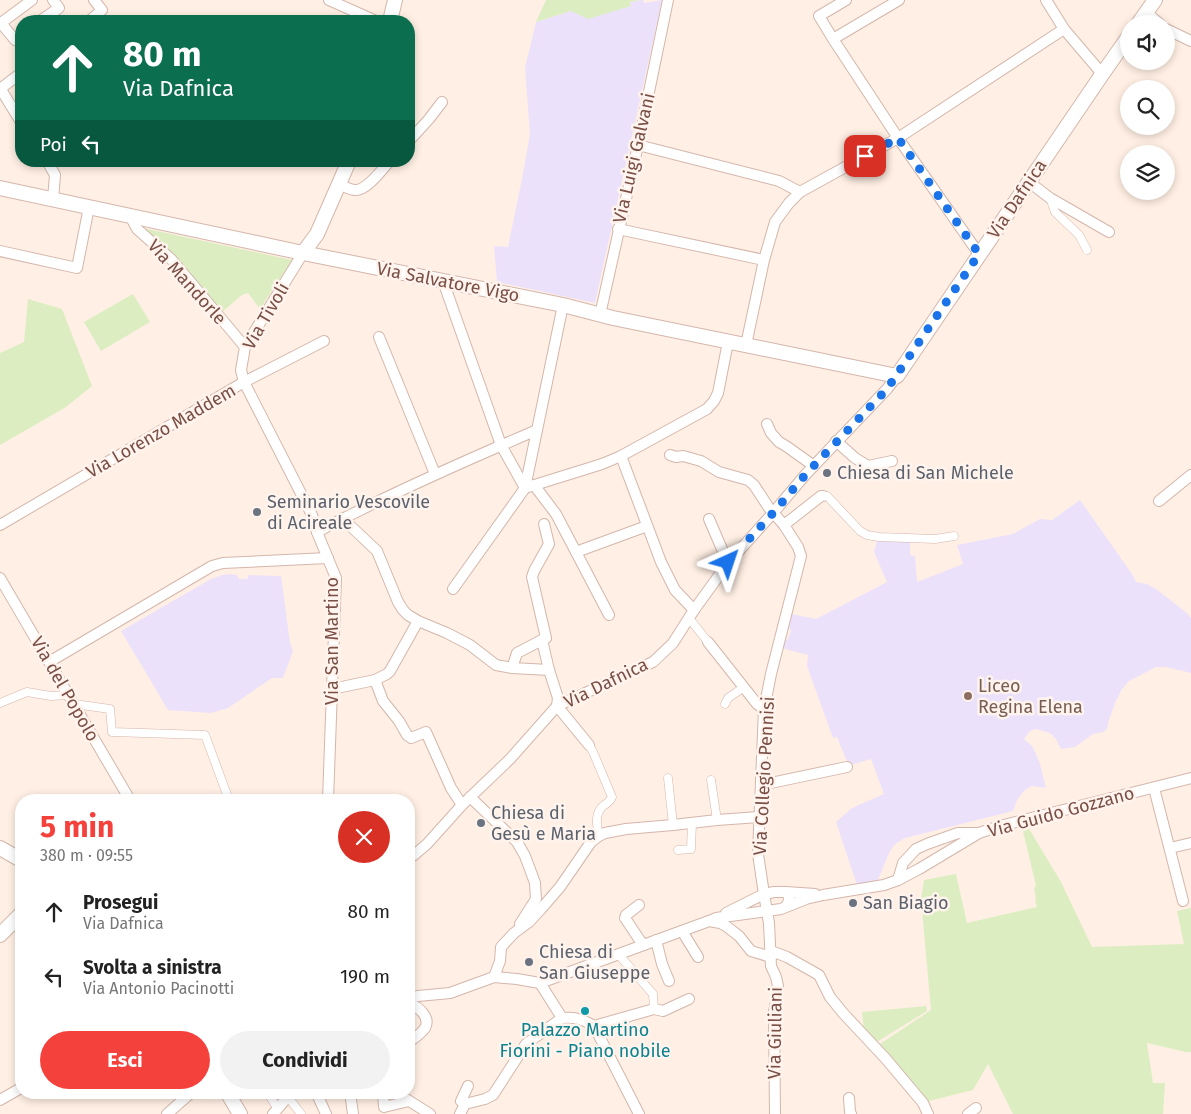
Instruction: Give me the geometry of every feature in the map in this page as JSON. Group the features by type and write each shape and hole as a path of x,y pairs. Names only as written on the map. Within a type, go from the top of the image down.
{"street":[{"path":"15,40 1,23 32,0"},
{"path":"49,15 59,8 53,0"},
{"path":"94,0 102,10 96,15"},
{"path":"329,0 363,15"},
{"path":"391,15 395,0"},
{"name":"Via Luigi Galvani","path":"600,315 668,0"},
{"path":"846,0 820,16 898,138 979,254"},
{"path":"833,39 899,0"},
{"path":"1046,0 1064,28 1098,69 1103,72"},
{"path":"1144,15 1155,0"},
{"path":"1146,12 1150,15"},
{"path":"746,345 764,260 775,222 800,192 898,138 1064,28"},
{"path":"1175,33 1191,41"},
{"name":"Via Dafnica","path":"415,854 427,844 470,797 510,760 557,706 653,662 673,643 728,562 771,511 887,389 1120,48"},
{"path":"15,78 0,89 15,113"},
{"path":"415,134 442,102"},
{"path":"638,145 779,181 800,192"},
{"path":"50,167 55,175 53,199"},
{"path":"303,252 316,234 346,167"},
{"path":"339,184 356,190 363,188 385,167"},
{"path":"1029,182 1050,198 1109,232"},
{"name":"Via Salvatore Vigo","path":"0,188 896,376"},
{"path":"1050,198 1055,212 1080,235 1087,250"},
{"path":"0,251 77,268 89,207"},
{"name":"Via Mandorle","path":"130,216 137,229 172,260 245,347"},
{"path":"618,229 764,260"},
{"name":"Via Tivoli","path":"244,382 241,370 245,347 303,252"},
{"path":"443,281 502,445 530,487 556,514 609,615"},
{"path":"453,589 530,487 536,430 563,305"},
{"path":"379,337 435,474"},
{"name":"Via Lorenzo Maddem","path":"0,525 244,382 324,341"},
{"path":"530,487 621,456 707,409 718,393 728,342"},
{"name":"Via San Martino","path":"244,382 312,515 336,578 328,794"},
{"path":"767,424 771,433 779,442 814,466"},
{"path":"317,532 367,505 536,430"},
{"path":"836,441 855,458 868,466 892,461"},
{"name":"Via Collegio Pennisi","path":"670,454 676,457 683,456 701,460 719,472 748,480 754,485 771,511 785,526 801,556 764,709 758,854 766,911"},
{"path":"621,456 661,562 675,590 708,642 757,704 764,709"},
{"path":"1159,501 1191,475"},
{"path":"785,526 821,496 828,496 860,531 867,535 935,539 954,536"},
{"path":"342,518 377,551 398,602 408,615 470,644 496,665 549,670"},
{"path":"709,519 728,562"},
{"path":"512,668 517,653 546,638 532,577 549,544 544,524"},
{"path":"576,552 647,526"},
{"path":"49,662 212,566 223,563 328,558"},
{"name":"Via del Popolo","path":"0,578 126,794"},
{"path":"332,689 375,680 387,674 418,621"},
{"path":"542,640 558,698 557,706 589,745 612,797 597,815 599,836"},
{"path":"375,680 382,701 399,721 407,735 411,738 426,732 451,788 462,805"},
{"path":"725,704 728,698 744,687"},
{"path":"0,703 27,692 110,709 112,732 205,735 227,794"},
{"path":"761,785 847,766"},
{"path":"668,778 673,825"},
{"name":"Via Guido Gozzano","path":"823,895 884,885 898,880 979,834 1019,820 1191,778"},
{"path":"711,780 717,820"},
{"path":"1154,788 1183,901"},
{"path":"470,797 517,842 525,856 535,883 536,900 514,933 501,947 500,961 494,977"},
{"path":"514,933 541,910 560,887 591,842 605,833 692,822 759,818"},
{"path":"678,850 691,849 692,822"},
{"path":"898,880 903,862 916,850 958,833 979,834"},
{"path":"1170,848 1191,843"},
{"path":"0,849 15,857"},
{"path":"415,997 450,993 494,977 517,978 540,984 712,919 764,894 786,892 823,895"},
{"path":"786,892 790,899 786,906"},
{"path":"712,919 781,909 806,899 823,895"},
{"path":"639,906 626,915 625,918 643,945"},
{"name":"Via Giuliani","path":"766,911 769,923 771,966 778,986 774,1011 775,1114"},
{"path":"712,919 726,926 739,936 751,951 793,960 819,976 830,997 923,1103 928,1114"},
{"path":"0,935 15,920"},
{"path":"682,930 698,957"},
{"path":"656,940 662,964 669,981"},
{"path":"619,954 653,994 654,1009"},
{"path":"540,984 562,1018"},
{"path":"594,1026 654,1009 664,1012 689,999"},
{"path":"415,1005 420,1008 426,1023 425,1028 415,1037"},
{"path":"460,1114 465,1104 493,1095 526,1044 562,1018 574,1017 594,1026 639,1114"},
{"path":"465,1104 461,1101 468,1086"},
{"path":"0,1100 15,1091"},
{"path":"848,1098 851,1114"},
{"path":"167,1114 184,1099"},
{"path":"231,1099 240,1114"},
{"path":"270,1099 276,1111 286,1099"},
{"path":"292,1099 301,1114"},
{"path":"319,1099 326,1114"},
{"path":"351,1099 353,1114"},
{"path":"406,1099 430,1114"},
{"path":"384,1111 409,1101"}],"shaded area":[{"path":"643,0 644,3 662,0 595,303 497,282 494,246 508,247 530,134 525,68 536,22 571,11 631,5 630,2"},
{"name":"Liceo Regina Elena","path":"1080,500 1136,582 1147,584 1156,589 1191,618 1191,673 1166,667 1156,667 1129,681 1122,689 1115,703 1107,729 1093,734 1075,747 1061,749 1056,739 1050,733 1036,729 1030,731 1024,739 1032,746 1036,754 1046,788 1032,786 1026,789 1017,800 1013,811 905,838 895,844 890,851 877,882 857,885 836,822 852,808 884,794 871,759 851,765 846,759 837,737 833,738 807,666 808,655 782,648 783,642 788,639 791,631 788,625 791,614 816,619 887,582 874,552 877,541 910,541 910,555 915,556 917,582 963,564 957,545 1013,534 1040,519 1052,520"},
{"path":"230,574 237,575 239,579 247,579 249,575 281,576 290,643 293,651 283,678 272,678 228,708 211,713 168,710 121,631 211,579"}],"green space":[{"path":"546,0 640,0 630,2 631,6 588,19 571,11 536,22"},
{"path":"143,228 292,260 260,309 248,293 242,295 221,313"},
{"path":"133,294 150,322 101,351 84,322"},
{"path":"28,299 62,309 92,386 66,407 0,445 0,353 24,342"},
{"path":"1022,827 1028,827 1061,882 1092,947 1184,944 1177,911 1191,908 1191,1052 1147,1043 1153,1083 1165,1083 1163,1114 1013,1114 988,1064 973,1090 925,1102 877,1046 931,1010 921,899 924,880 956,874 967,923 1037,907 1034,888 1036,886"},
{"path":"926,1006 927,1011 875,1043 864,1030 862,1012"}],"place":[{"name":"Chiesa di San Michele","path":"827,473"},
{"name":"Seminario Vescovile di Acireale","path":"257,512"},
{"name":"Liceo Regina Elena","path":"968,696"},
{"name":"Chiesa di Gesù e Maria","path":"481,823"},
{"name":"San Biagio","path":"853,903"},
{"name":"Chiesa di San Giuseppe","path":"529,962"},
{"name":"Palazzo Martino Fiorini - Piano nobile","path":"585,1011"}],"route":[{"path":"728,562 836,441 887,389 979,254 898,138 865,156"}]}
